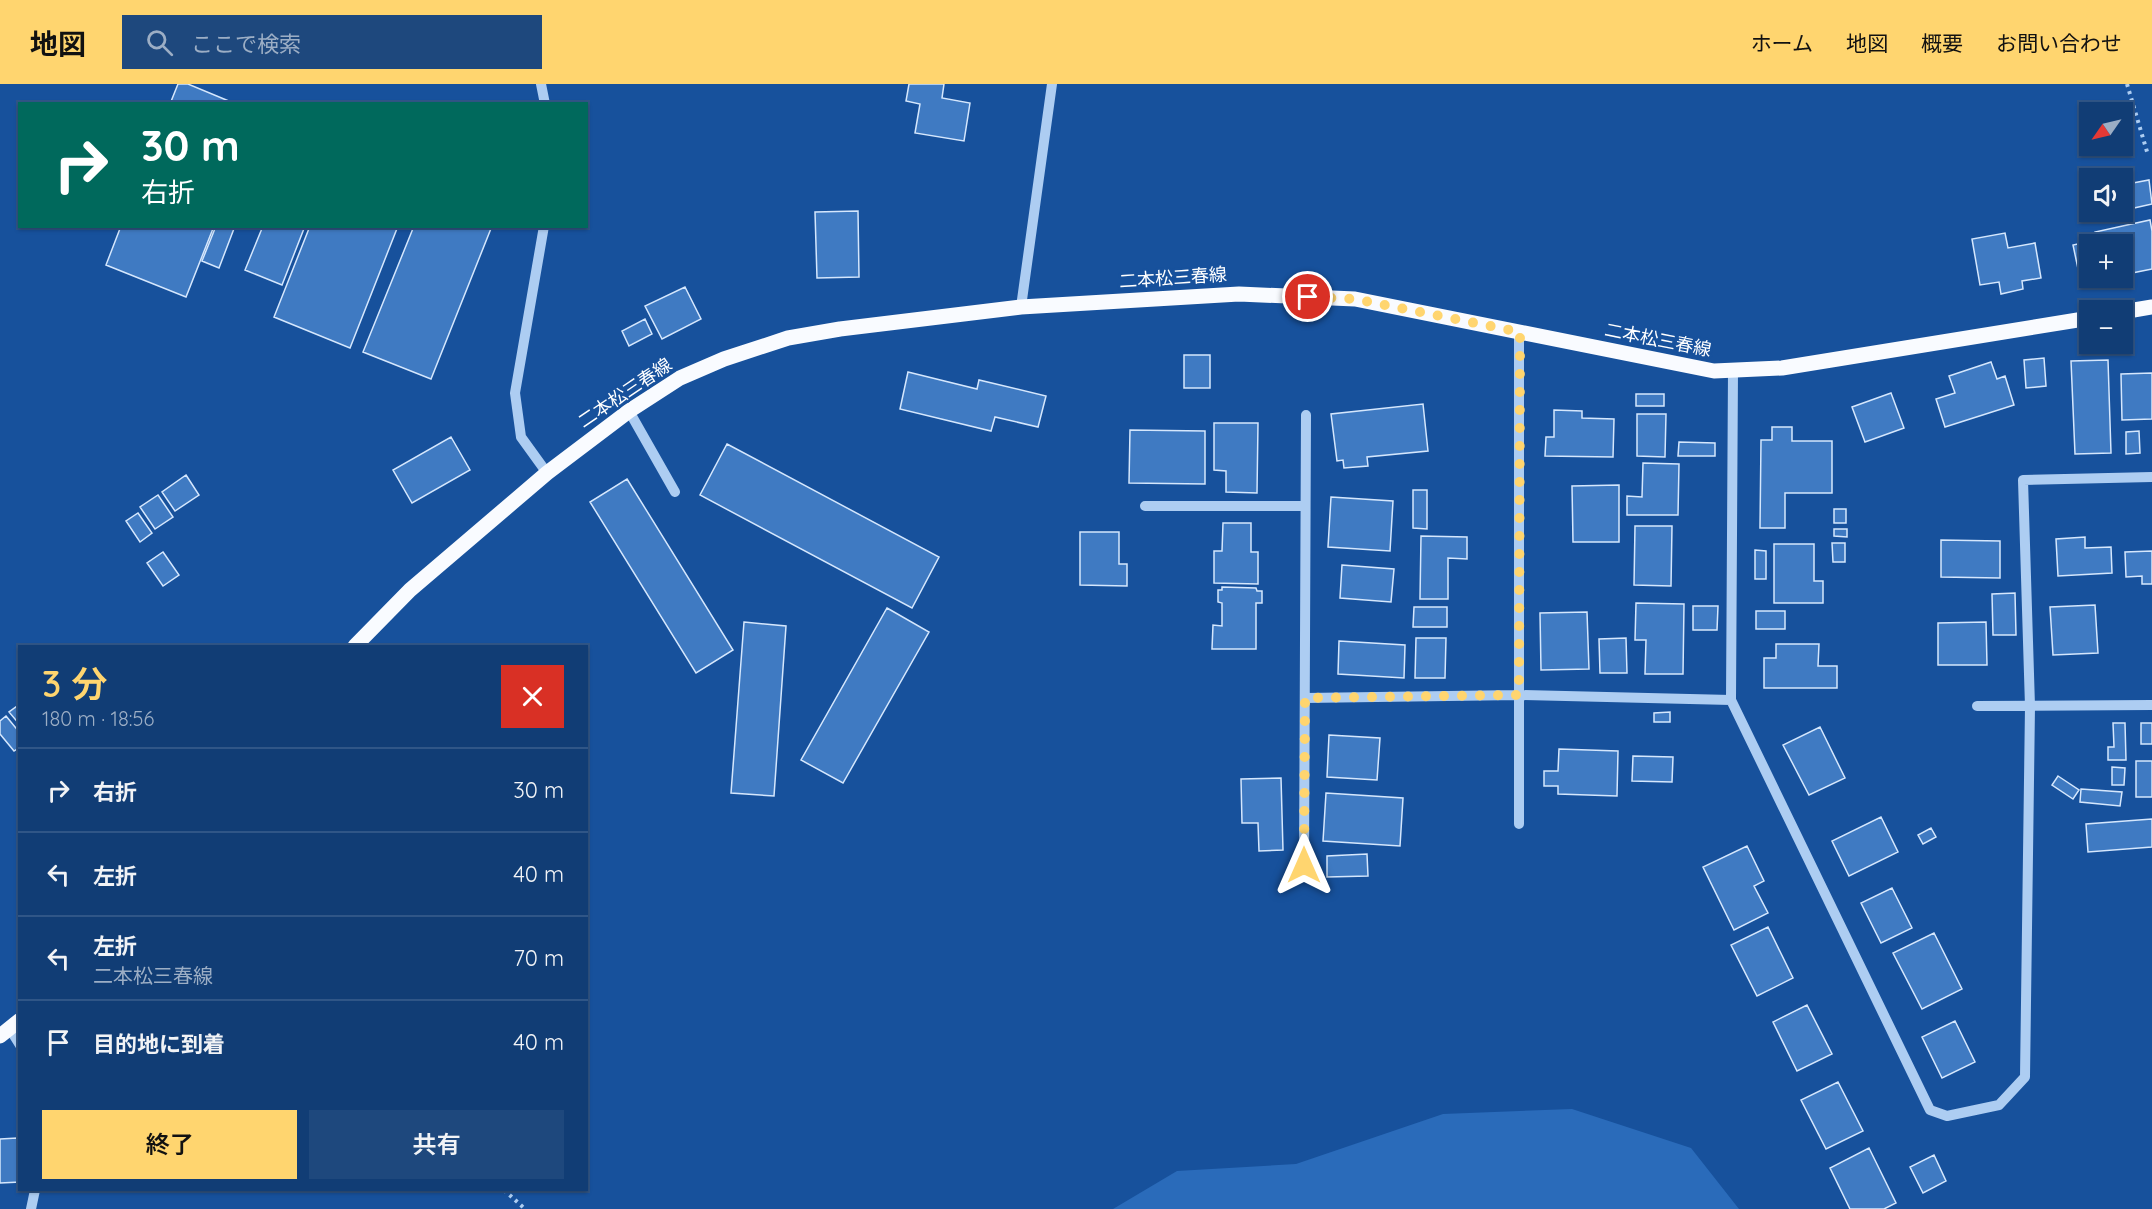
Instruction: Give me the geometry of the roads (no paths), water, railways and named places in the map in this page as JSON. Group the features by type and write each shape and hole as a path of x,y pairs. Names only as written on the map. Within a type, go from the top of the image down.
{"main road":[{"name":"二本松三春線","path":"356,645 410,591 547,473 629,411 680,378 724,359 788,338 840,329 1022,307 1239,294 1355,299 1714,371 1782,368 2079,320"},
{"path":"2133,310 2152,307"}],"street":[{"path":"541,84 545,102"},
{"path":"1022,307 1052,84"},
{"path":"544,228 515,393 521,437 547,473"},
{"path":"1519,825 1520,332"},
{"path":"1733,370 1731,700 1930,1110 1947,1116 1999,1105 2025,1077 2030,706 2023,480 2152,477"},
{"path":"629,411 675,492"},
{"path":"1304,865 1306,415"},
{"path":"1145,506 1305,506"},
{"path":"1305,698 1519,695 1731,700"},
{"path":"1977,706 2152,705"},
{"path":"10,1029 18,1042"},
{"path":"31,1209 35,1191"}]}
